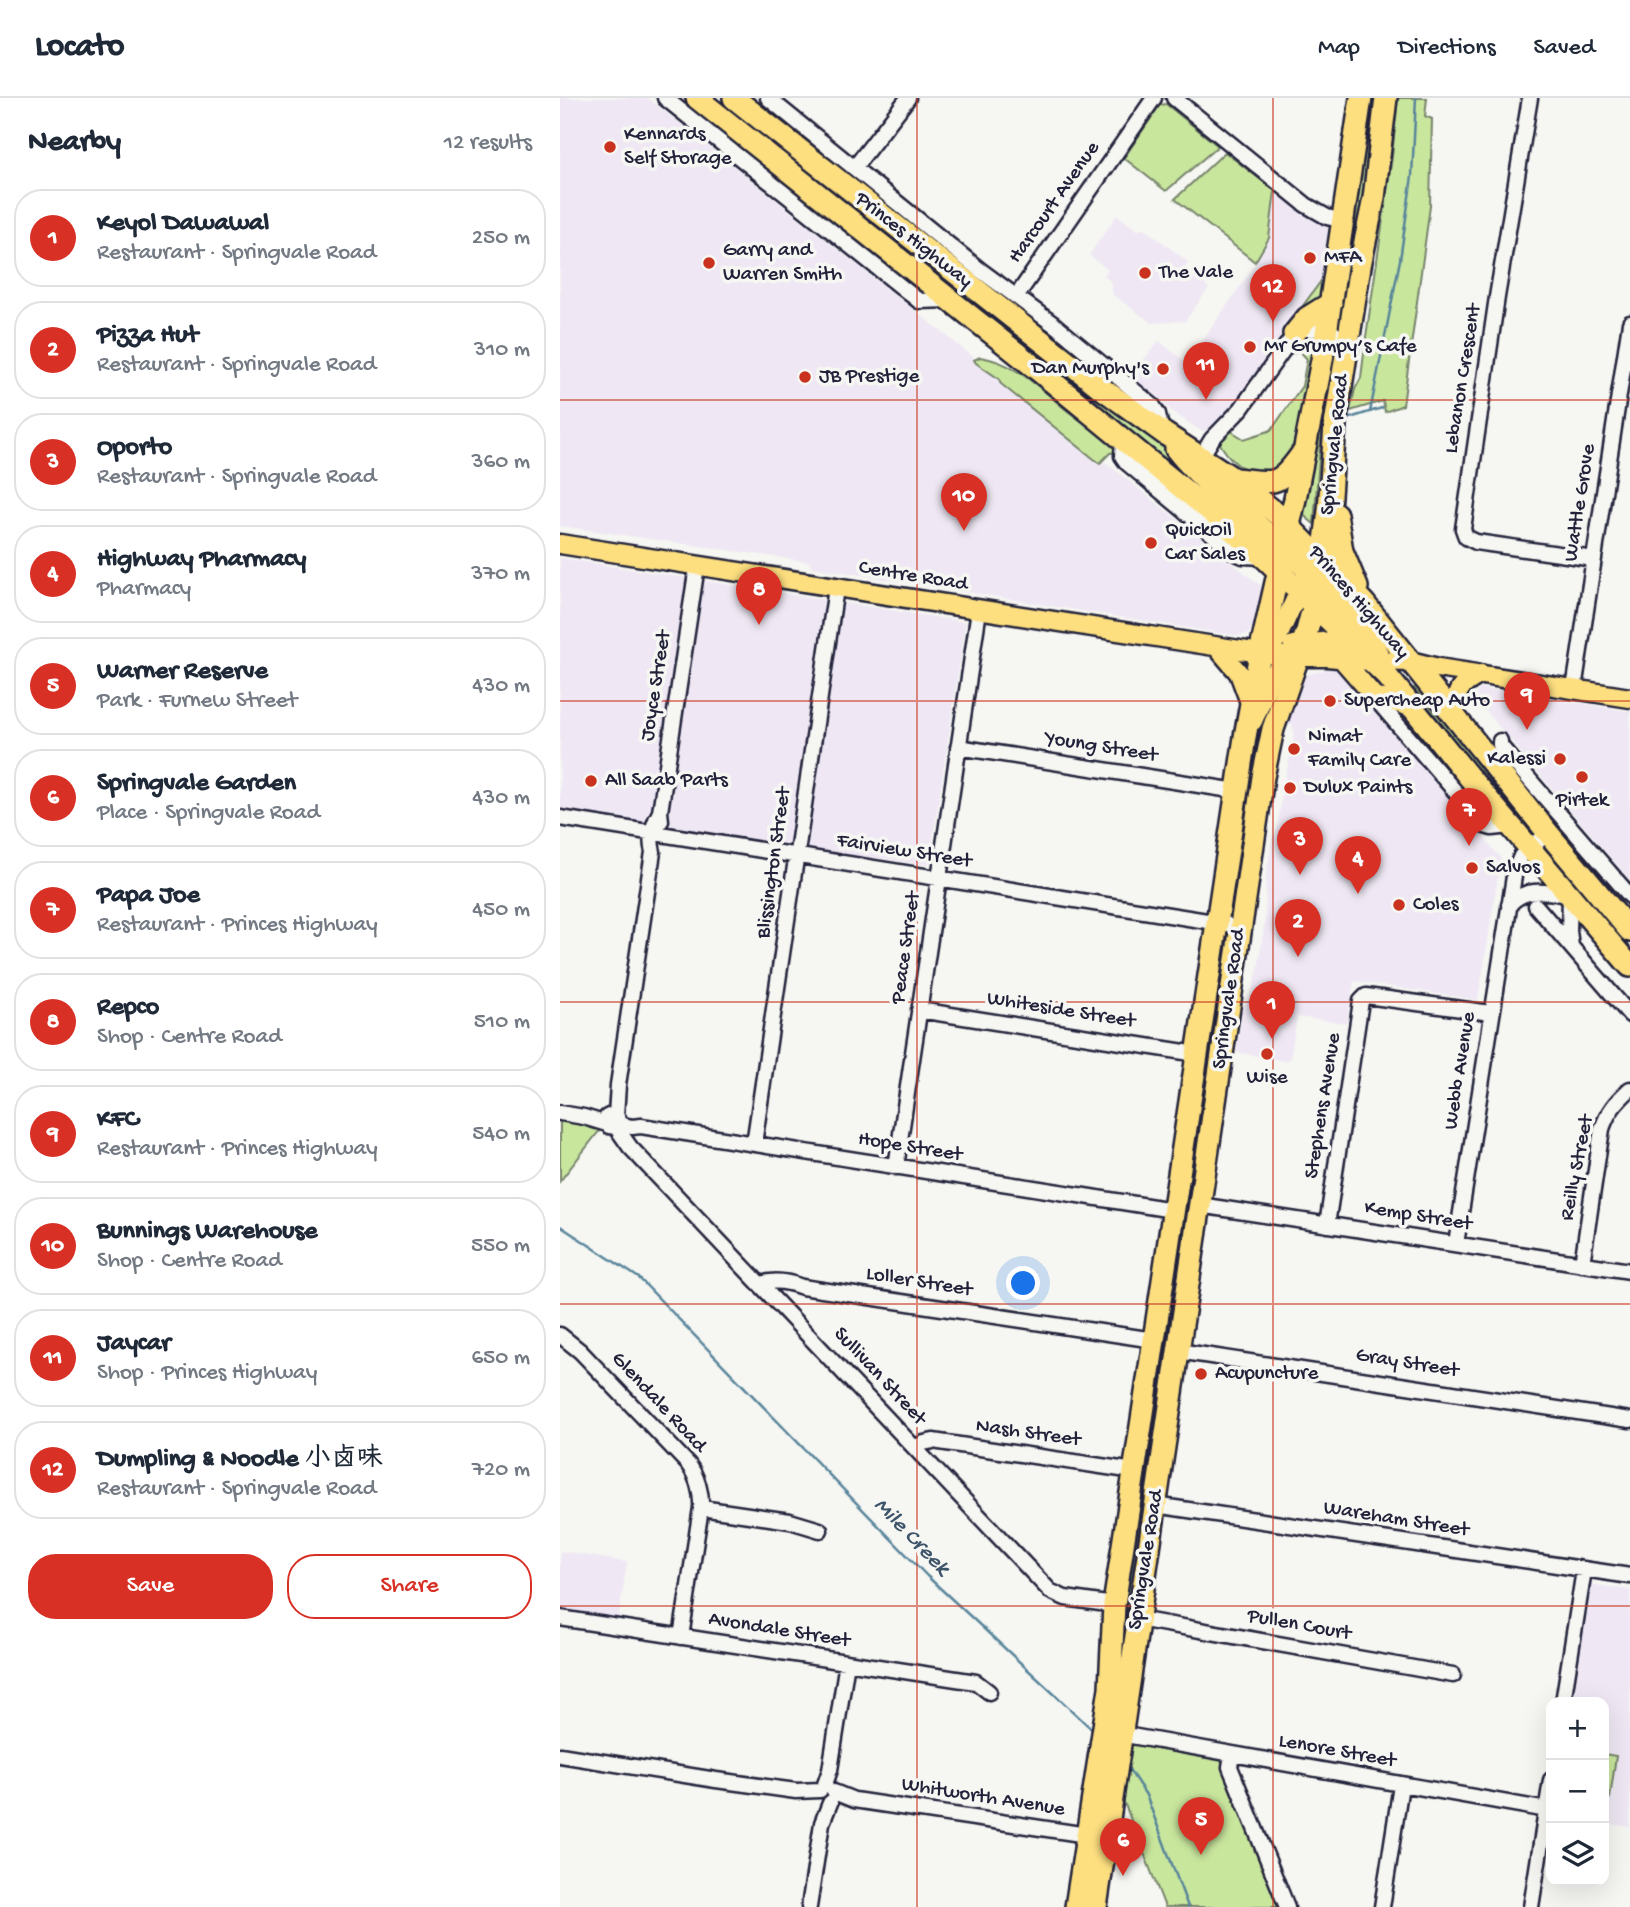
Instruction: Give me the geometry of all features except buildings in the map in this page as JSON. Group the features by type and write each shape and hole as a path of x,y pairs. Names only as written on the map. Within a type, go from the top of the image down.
{"highway":[{"name":"Princes Highway","path":"697,98 739,144 812,202 985,327 1123,439 1299,590 1320,573"},
{"name":"Princes Highway","path":"733,98 1008,303 1100,387 1163,433 1234,479 1289,526 1379,663 1413,708 1630,966"},
{"name":"Springvale Road","path":"1076,1907 1115,1771 1112,1660 1114,1605 1260,653 1271,564 1283,549 1304,452 1331,303 1361,98"},
{"name":"Springvale Road","path":"1096,1907 1100,1756 1115,1732 1138,1619 1268,750 1320,573 1335,425 1360,265 1374,198 1386,98"},
{"path":"985,327 1008,303"},
{"path":"1290,340 1307,318 1331,303"},
{"name":"Princes Highway","path":"1163,433 1196,471 1283,549 1364,603 1630,932"},
{"path":"1234,479 1276,481 1290,472 1304,452"},
{"path":"1331,485 1343,554 1364,603"},
{"name":"Princes Highway","path":"1320,573 1348,652 1379,663"},
{"path":"1154,1340 1178,1351"}],"main road":[{"name":"Centre Road","path":"560,544 1260,653 1296,652 1331,641 1348,652"},
{"path":"1260,653 1277,639 1299,590"},
{"path":"1217,647 1239,673 1251,705"},
{"path":"1245,737 1275,672 1296,652"},
{"path":"1348,652 1373,695 1413,708"},
{"path":"1379,663 1411,662 1630,698"},
{"path":"1455,718 1456,698 1460,688 1481,674"}],"street":[{"name":"Princes Highway","path":"665,98 739,144"},
{"name":"Princes Highway","path":"768,98 854,168 1008,303"},
{"path":"854,168 908,98"},
{"name":"Harcourt Avenue","path":"1008,303 1153,98"},
{"path":"1174,98 1306,205 1327,218 1344,220"},
{"name":"Lebanon Crescent","path":"1530,98 1462,526 1466,537 1476,542 1594,559"},
{"name":"Wattle Grove","path":"1574,689 1626,373 1630,323"},
{"path":"1201,457 1212,439 1241,409 1298,330 1305,328 1325,336 1349,335"},
{"name":"Joyce Street","path":"613,1121 613,1098 618,1085 653,852 651,845 656,834 654,821 660,812 697,566"},
{"name":"Blissington Street","path":"754,1144 836,588"},
{"name":"Peace Street","path":"896,1167 979,610"},
{"path":"1373,695 1485,826 1510,826"},
{"path":"1500,741 1500,746 1630,896"},
{"name":"Young Street","path":"958,747 1237,791"},
{"name":"Fairview Street","path":"560,818 1241,926"},
{"name":"Webb Avenue","path":"1456,1244 1515,866 1519,858 1548,833"},
{"path":"1509,905 1519,896 1530,892 1570,896 1569,931 1572,947"},
{"path":"1536,906 1630,1015"},
{"name":"Stephens Avenue","path":"1327,1225 1361,1001 1366,996 1491,1013"},
{"name":"Whiteside Street","path":"919,1010 1197,1054"},
{"name":"Reilly Street","path":"1583,1264 1602,1129 1614,1104 1630,1089"},
{"name":"Hope Street","path":"560,1113 632,1122 641,1126 1173,1210"},
{"name":"Sullivan Street","path":"613,1121 631,1147 1050,1591 1065,1598 1114,1605"},
{"name":"Kemp Street","path":"1199,1205 1630,1271"},
{"name":"Loller Street","path":"761,1284 776,1281 792,1283 802,1287 1154,1340"},
{"path":"776,1299 788,1290 802,1287"},
{"name":"Glendale Road","path":"560,1335 580,1351 691,1467 700,1492 701,1508 681,1637"},
{"name":"Gray Street","path":"1178,1351 1630,1420"},
{"name":"Nash Street","path":"916,1447 933,1441 1135,1471"},
{"name":"Wareham Street","path":"1155,1505 1630,1576"},
{"path":"701,1508 790,1521 820,1530"},
{"path":"1564,1697 1584,1570"},
{"name":"Avondale Street","path":"560,1618 976,1682 989,1692"},
{"name":"Pullen Court","path":"1138,1619 1453,1675"},
{"path":"809,1907 847,1662"},
{"name":"Lenore Street","path":"1115,1732 1546,1810"},
{"path":"1232,1754 1230,1768 1287,1907"},
{"name":"Whitworth Avenue","path":"560,1755 1096,1836"},
{"path":"1382,1907 1401,1785"},
{"path":"1531,1907 1546,1816"}],"shaded area":[{"path":"560,98 648,98 1261,586 1254,625 1248,634 1238,636 810,567 810,562 560,526"},
{"path":"1275,191 1334,229 1328,271 1232,409 1207,430 1201,431 1174,413 1131,375 1159,341 1187,363 1264,248"},
{"path":"1117,215 1139,231 1143,227 1188,262 1184,268 1209,288 1185,321 1152,323 1113,295 1110,281 1104,276 1108,270 1089,255"},
{"path":"560,558 966,622 929,865 560,817"},
{"path":"1336,667 1501,858 1478,1000 1354,981 1347,1023 1297,1017 1290,1059 1285,1061 1236,1052 1243,1007 1250,998 1258,969 1265,918 1266,876 1292,748 1292,724 1286,726 1305,675"},
{"path":"1480,688 1630,711 1630,881 1474,697"},
{"path":"560,1551 627,1562 618,1622 560,1613"},
{"path":"1589,1584 1630,1590 1630,1827 1609,1824 1609,1697 1573,1697"}],"green space":[{"path":"1373,98 1379,98 1354,263 1341,297"},
{"path":"1398,98 1427,98 1425,116 1432,119 1430,206 1403,405 1385,412 1383,401 1350,411 1355,389 1361,378"},
{"path":"1166,104 1218,146 1166,191 1124,158 1160,105"},
{"path":"1225,152 1275,191 1269,238 1255,262 1175,199"},
{"path":"1329,270 1324,300 1304,309 1302,307"},
{"path":"1297,341 1312,346 1313,353 1294,443 1283,470 1263,472 1247,469 1233,461 1220,444 1231,431 1244,439 1272,429 1302,386 1307,359 1298,349 1295,353 1291,350"},
{"path":"1338,348 1320,446 1314,524 1300,512 1331,354"},
{"path":"980,357 1017,371 1074,416 1115,442 1118,452 1110,453 1100,463 1094,459 1001,384 999,379 976,363 974,360"},
{"path":"1070,374 1155,438 1227,513 1133,436 1068,378"},
{"path":"1281,676 1241,841 1229,913 1236,848 1246,805 1258,725"},
{"path":"1418,686 1522,823 1520,826 1414,688"},
{"path":"1216,1004 1222,1004 1169,1329 1166,1331 1196,1107 1206,1068"},
{"path":"560,1119 603,1126 560,1181"},
{"path":"1168,1353 1151,1484 1140,1484 1164,1355"},
{"path":"1139,1486 1150,1487 1115,1733 1118,1625"},
{"path":"1130,1741 1220,1758 1279,1907 1165,1907 1124,1802"},
{"path":"1609,1755 1616,1756 1609,1798"}],"waterway":[{"path":"1370,412 1400,260 1412,176 1416,98"},
{"path":"1350,418 1382,408"},
{"name":"Mile Creek","path":"560,1226 639,1278 927,1576 1095,1732"},
{"name":"Mile Creek","path":"1126,1765 1146,1795 1188,1907"}],"place":[{"name":"Kennards Self Storage","path":"610,147"},
{"name":"MFA","path":"1310,258"},
{"name":"Garry and Warren Smith","path":"709,263"},
{"name":"The Vale","path":"1145,273"},
{"name":"Dumpling & Noodle 小卤味","path":"1273,322"},
{"name":"Mr Grumpy’s Cafe","path":"1250,347"},
{"name":"Dan Murphy's","path":"1163,369"},
{"name":"JB Prestige","path":"805,377"},
{"name":"Jaycar","path":"1206,400"},
{"name":"Bunnings Warehouse","path":"964,531"},
{"name":"QuickOil Car Sales","path":"1151,543"},
{"name":"Repco","path":"759,625"},
{"name":"Supercheap Auto","path":"1330,701"},
{"name":"KFC","path":"1527,730"},
{"name":"Nimat Family Care","path":"1294,749"},
{"name":"Kalessi","path":"1560,759"},
{"name":"Pirtek","path":"1582,777"},
{"name":"All Saab Parts","path":"591,781"},
{"name":"Dulux Paints","path":"1290,788"},
{"name":"Papa Joe","path":"1469,846"},
{"name":"Salvos","path":"1472,868"},
{"name":"Oporto","path":"1300,875"},
{"name":"Highway Pharmacy","path":"1358,894"},
{"name":"Coles","path":"1399,905"},
{"name":"Pizza Hut","path":"1298,957"},
{"name":"Keyol Dawawal","path":"1272,1039"},
{"name":"Wise","path":"1267,1054"},
{"name":"Acupuncture","path":"1201,1374"},
{"name":"Warner Reserve","path":"1201,1855"},
{"name":"Springvale Garden","path":"1123,1876"}]}
